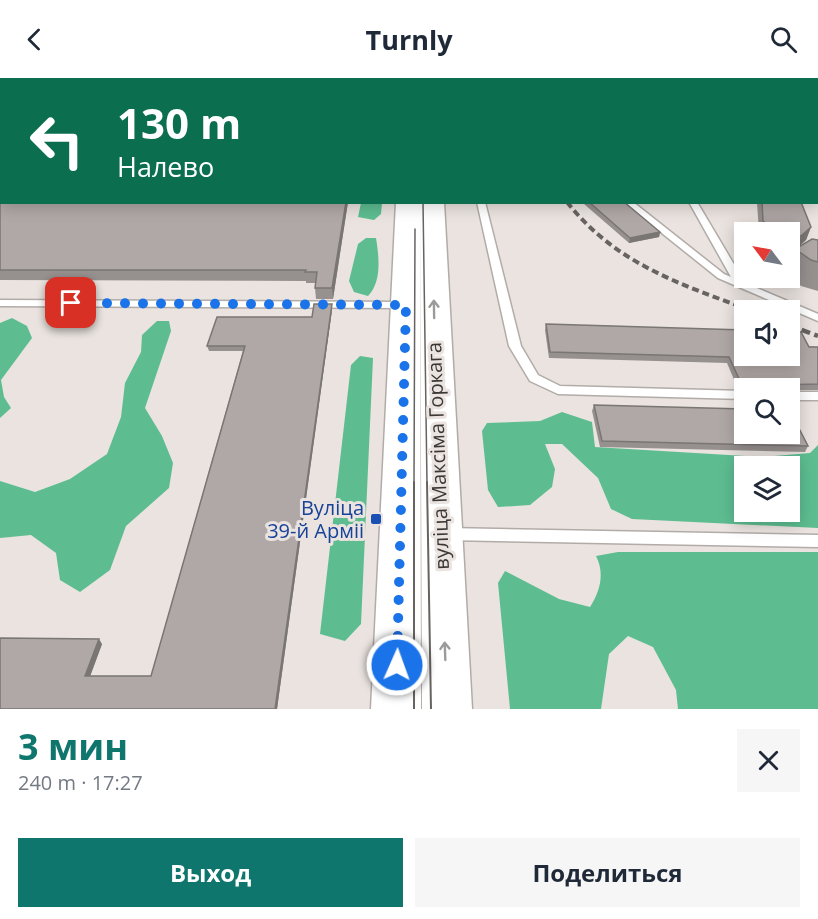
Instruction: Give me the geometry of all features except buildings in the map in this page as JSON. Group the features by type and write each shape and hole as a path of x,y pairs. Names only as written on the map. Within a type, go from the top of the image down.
{"main road":[{"name":"вуліца Максіма Горкага","path":"396,709 408,204"},
{"name":"вуліца Максіма Горкага","path":"432,204 440,534 447,709"}],"lane":[{"path":"481,204 515,346 534,378 558,390 734,395"},
{"path":"630,204 720,276 734,282"},
{"path":"694,204 734,273"},
{"path":"748,288 818,318"},
{"path":"0,303 406,305"},
{"path":"800,396 818,396"},
{"path":"440,534 818,541"}],"green space":[{"path":"361,204 382,204 381,214 374,220 358,217"},
{"path":"366,238 376,238 378,261 376,284 368,296 354,292 349,281 358,244"},
{"path":"12,318 27,326 32,338 1,380 4,397 11,408 0,418 0,323"},
{"path":"157,321 169,321 171,331 145,408 162,436 173,463 169,488 126,526 110,570 80,592 60,580 56,553 31,535 0,538 0,481 35,492 70,479 107,454 121,417 125,383 141,352 142,335"},
{"path":"360,356 373,358 361,624 345,641 320,634 351,365"},
{"path":"562,412 592,422 595,447 745,456 734,456 734,522 800,522 800,456 774,456 810,453 818,445 818,528 632,519 611,509 598,478 562,444 545,444 555,469 552,487 530,505 498,507 488,490 482,431 487,423 540,421"},
{"path":"618,552 818,552 818,709 678,709 676,690 653,647 628,636 609,654 601,709 510,709 498,583 505,571 559,599 590,607 601,576 596,556"}],"tram line":[{"path":"423,204 427,483"},
{"path":"414,483 415,229"},
{"path":"427,482 431,709"},
{"path":"414,483 414,709"}],"railway":[{"path":"569,204 606,241 627,256 698,291 734,304"},
{"path":"800,329 818,336"}],"place":[{"name":"Вуліца 39-й Арміі","path":"376,519"}],"route":[{"path":"71,303 406,305 397,665"}]}
